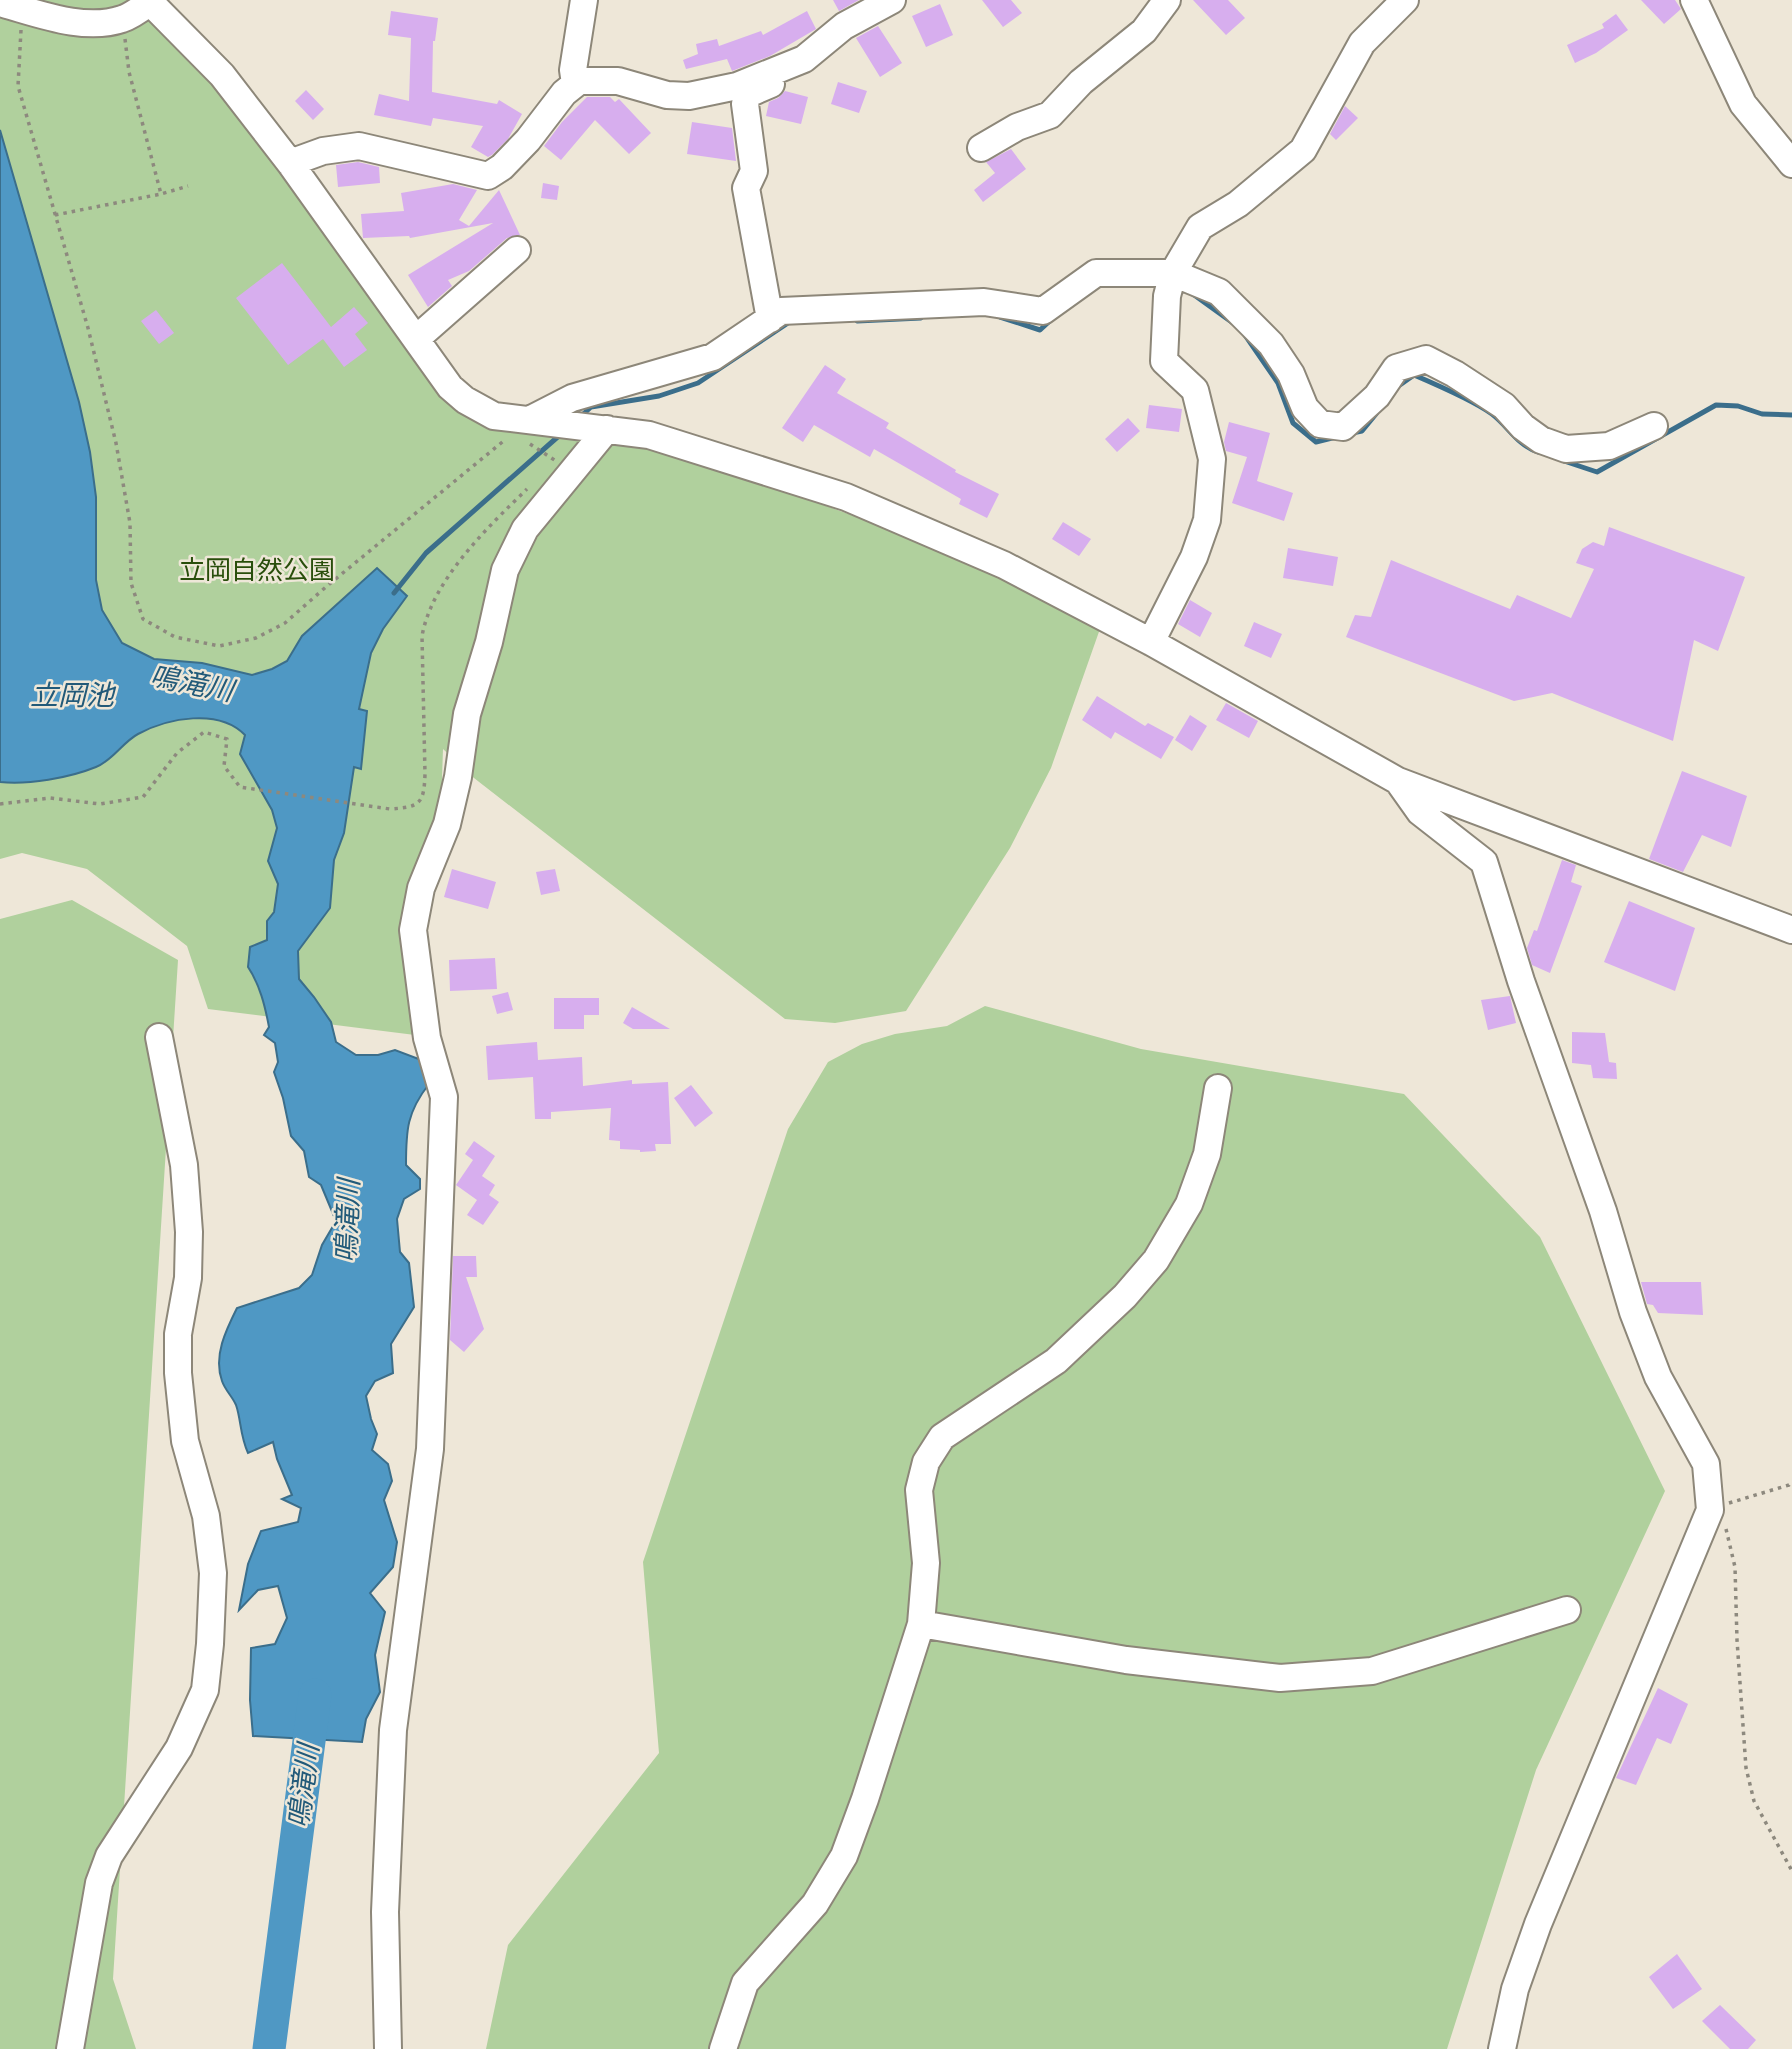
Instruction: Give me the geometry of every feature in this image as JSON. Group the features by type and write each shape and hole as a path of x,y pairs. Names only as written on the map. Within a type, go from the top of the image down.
{"street":[{"path":"575,84 573,70 584,0"},
{"path":"290,163 323,151 359,146 488,176 502,167 528,140 564,93 579,81 618,81 667,95 689,96 737,86 804,59 844,26 892,0"},
{"path":"981,148 1017,127 1050,115 1081,82 1144,32 1167,0"},
{"path":"1151,642 1194,557 1207,520 1212,459 1195,390 1164,361 1170,284 1200,227 1238,204 1303,150 1362,43 1405,0"},
{"path":"1695,0 1743,104 1792,164"},
{"path":"11,6 90,24 123,19 149,1 222,75 290,163 450,387 465,400 494,416 527,429 597,428 676,442 846,496 1004,565 1151,642 1398,781 1792,930"},
{"path":"770,319 746,188 754,171 745,104 748,94 778,82 789,66"},
{"path":"416,338 517,250"},
{"path":"527,429 572,398 713,357 781,311 984,302 1043,311 1096,272 1219,292 1271,344 1291,374 1305,408 1320,424 1343,427 1377,396 1396,368 1426,359 1455,374 1504,406 1523,427 1541,440 1566,449 1609,446 1654,426"},
{"path":"388,2049 384,1912 393,1730 430,1449 444,1097 427,1038 414,930 421,888 447,824 458,777 467,714 489,642 505,570 525,529 597,428"},
{"path":"1398,781 1420,812 1484,862 1521,981 1603,1211 1633,1312 1658,1377 1706,1464 1710,1510 1538,1924 1515,1989 1502,2049"},
{"path":"70,2049 99,1883 109,1856 179,1748 205,1690 211,1644 213,1573 206,1517 186,1441 178,1373 178,1334 188,1278 184,1165 159,1037"},
{"path":"723,2049 745,1983 815,1904 844,1856 921,1624 926,1563 919,1490 926,1462 942,1437 1056,1361 1125,1296 1156,1260 1189,1204 1207,1154 1218,1088"},
{"path":"921,1624 1126,1660 1280,1678 1371,1671 1567,1610"}],"path":[{"path":"11,6 18,86 88,328 116,443 130,523 131,583 143,619 175,638 219,646 256,638 285,623 327,586 527,429 555,461"},
{"path":"123,19 129,72 161,194"},
{"path":"55,215 188,186"},
{"path":"547,469 563,452"},
{"path":"0,804 50,798 100,804 143,797 177,753 204,732 227,739 224,766 240,787 390,809 410,808 421,802 425,793 422,636 425,620 448,579 475,543 530,486"},
{"path":"1792,1481 1788,1485 1710,1510 1725,1525 1735,1567 1746,1768 1754,1801 1792,1871"}],"green space":[{"name":"立岡自然公園","path":"0,0 130,0 215,80 448,399 619,440 736,473 906,535 1101,626 1051,768 1010,848 906,1011 835,1023 785,1019 474,778 443,749 441,808 429,848 415,1035 208,1009 187,946 87,869 22,853 0,859"},
{"path":"72,900 178,960 113,1979 136,2049 0,2049 0,919"},
{"path":"985,1006 1141,1049 1404,1094 1540,1237 1665,1491 1536,1770 1447,2049 486,2049 508,1945 659,1753 643,1562 788,1129 828,1062 862,1044 895,1034 947,1026"}],"water":[{"name":"立岡池","path":"0,130 79,402 96,497 96,580 102,610 122,643 154,659 202,663 252,675 287,661 302,636 377,568 407,596 383,629 371,653 359,709 367,711 361,769 354,767 344,833 334,860 330,908 298,951 299,979 331,1022 336,1042 356,1055 378,1055 395,1050 424,1061 429,1084 412,1113 406,1142 406,1165 420,1179 420,1189 404,1199 397,1219 400,1252 409,1263 414,1307 391,1344 393,1373 375,1381 366,1396 377,1434 372,1450 388,1464 392,1481 384,1500 397,1542 393,1567 370,1593 385,1612 375,1655 380,1692 366,1719 362,1742 253,1736 250,1700 251,1648 275,1644 287,1618 278,1586 258,1590 239,1610 248,1564 261,1531 298,1522 301,1508 282,1499 292,1495 273,1442 248,1453 236,1405 222,1381 220,1353 237,1308 299,1288 312,1275 322,1245 336,1221 321,1185 309,1177 304,1151 291,1136 274,1072 278,1062 275,1043 264,1035 269,1027 266,1011 259,988 248,967 250,947 267,940 267,921 274,912 278,884 268,861 277,828 272,810 240,754 245,735 222,721 193,718 178,720 138,734 107,760 85,771 36,781 0,782"}],"building":[{"path":"833,0 859,0 839,11"},
{"path":"982,0 1011,0 1022,13 1003,27"},
{"path":"1193,0 1228,0 1245,18 1226,35"},
{"path":"1641,0 1675,0 1681,9 1664,24"},
{"path":"940,4 953,35 926,47 912,16"},
{"path":"391,11 438,18 433,41 432,92 497,104 499,100 522,114 508,139 492,155 488,157 471,147 483,126 433,118 431,126 374,115 379,94 409,101 411,38 388,35"},
{"path":"807,11 816,29 770,56 732,71 727,59 686,69 683,60 698,54 696,44 717,39 719,46 761,31 763,35"},
{"path":"1616,14 1628,30 1596,53 1575,63 1567,45 1604,28 1602,24"},
{"path":"878,26 902,63 880,77 856,38"},
{"path":"838,82 867,91 859,113 831,104"},
{"path":"306,90 324,109 313,120 295,101"},
{"path":"785,91 808,97 801,124 766,116 769,102"},
{"path":"587,97 610,97 615,102 619,99 651,133 629,154 595,120 561,160 544,146 562,122"},
{"path":"1345,106 1358,118 1336,140 1330,134"},
{"path":"692,122 732,128 736,161 687,154"},
{"path":"1011,149 1026,169 983,202 974,190 995,173 986,162"},
{"path":"358,162 379,167 380,183 338,187 336,165"},
{"path":"543,183 559,186 557,200 541,198"},
{"path":"453,184 477,190 459,220 469,226 499,190 520,235 507,238 469,271 448,280 452,286 428,307 408,275 493,223 410,238 363,238 361,214 404,211 401,193"},
{"path":"282,263 331,327 354,307 368,323 355,334 367,350 344,367 323,339 288,365 236,298"},
{"path":"156,310 174,333 159,344 141,321"},
{"path":"825,365 846,379 837,393 889,423 886,428 956,470 955,472 999,494 987,518 959,504 961,499 874,449 870,457 814,425 803,442 782,428"},
{"path":"1149,405 1182,409 1179,432 1146,428"},
{"path":"1128,418 1140,431 1117,452 1105,439"},
{"path":"1229,422 1270,433 1257,481 1293,493 1284,521 1232,503 1247,457 1226,451 1224,442"},
{"path":"1063,522 1091,539 1079,556 1052,539"},
{"path":"1609,527 1745,577 1718,651 1694,640 1673,741 1552,693 1514,701 1346,637 1355,615 1371,617 1391,560 1510,609 1517,595 1571,618 1594,569 1576,563 1582,549 1593,542 1604,546"},
{"path":"1288,548 1338,557 1333,586 1283,578"},
{"path":"1190,600 1212,613 1200,637 1178,624"},
{"path":"1254,622 1282,634 1271,658 1244,646"},
{"path":"1097,696 1145,726 1148,723 1174,737 1161,759 1115,732 1111,739 1082,720"},
{"path":"1226,703 1258,721 1249,738 1216,720"},
{"path":"1190,715 1207,726 1192,751 1175,740"},
{"path":"1682,771 1747,796 1731,847 1702,835 1683,872 1649,859"},
{"path":"1562,860 1576,865 1571,882 1582,886 1550,973 1532,965 1527,948 1534,930 1537,931"},
{"path":"452,869 496,882 488,909 444,897"},
{"path":"555,869 560,891 541,895 536,872"},
{"path":"1629,901 1695,928 1675,991 1604,962"},
{"path":"495,958 497,989 450,991 449,960"},
{"path":"508,992 513,1010 497,1014 492,996"},
{"path":"1510,996 1516,1023 1488,1030 1481,1000"},
{"path":"554,998 599,998 599,1015 584,1015 584,1029 554,1029"},
{"path":"632,1007 670,1029 633,1029 623,1023"},
{"path":"1572,1032 1605,1033 1609,1062 1616,1063 1617,1079 1593,1078 1591,1065 1572,1063"},
{"path":"537,1042 538,1060 582,1057 583,1086 632,1080 632,1084 668,1082 671,1144 655,1144 656,1151 620,1149 620,1141 609,1140 611,1108 551,1112 551,1119 535,1119 533,1077 488,1080 486,1046"},
{"path":"691,1085 713,1113 695,1127 674,1098"},
{"path":"474,1141 495,1156 482,1176 495,1185 489,1195 499,1202 483,1225 467,1215 477,1200 456,1185 473,1160 465,1154"},
{"path":"453,1256 476,1256 477,1277 466,1277 484,1329 464,1352 450,1340"},
{"path":"1641,1282 1701,1282 1703,1315 1658,1313 1653,1305 1647,1304"},
{"path":"1658,1688 1688,1704 1671,1744 1657,1738 1636,1785 1616,1778"},
{"path":"1677,1954 1702,1989 1673,2009 1649,1977"},
{"path":"1720,2005 1756,2040 1748,2049 1730,2049 1702,2021"}],"waterway":[{"path":"1190,292 1233,323"},
{"path":"1000,317 1040,330 1053,318"},
{"path":"857,321 921,318"},
{"path":"579,418 591,407 659,396 698,383 791,321"},
{"path":"1245,335 1278,383 1293,423 1316,442 1336,437"},
{"path":"1397,387 1414,375 1443,388 1492,414 1519,440 1538,452"},
{"path":"1564,461 1597,472 1716,405 1738,406 1762,414 1792,415"},
{"path":"1352,433 1362,431 1376,414"},
{"path":"394,593 426,553 561,434"},
{"name":"鳴滝川","path":"269,2049 315,1695"}]}
